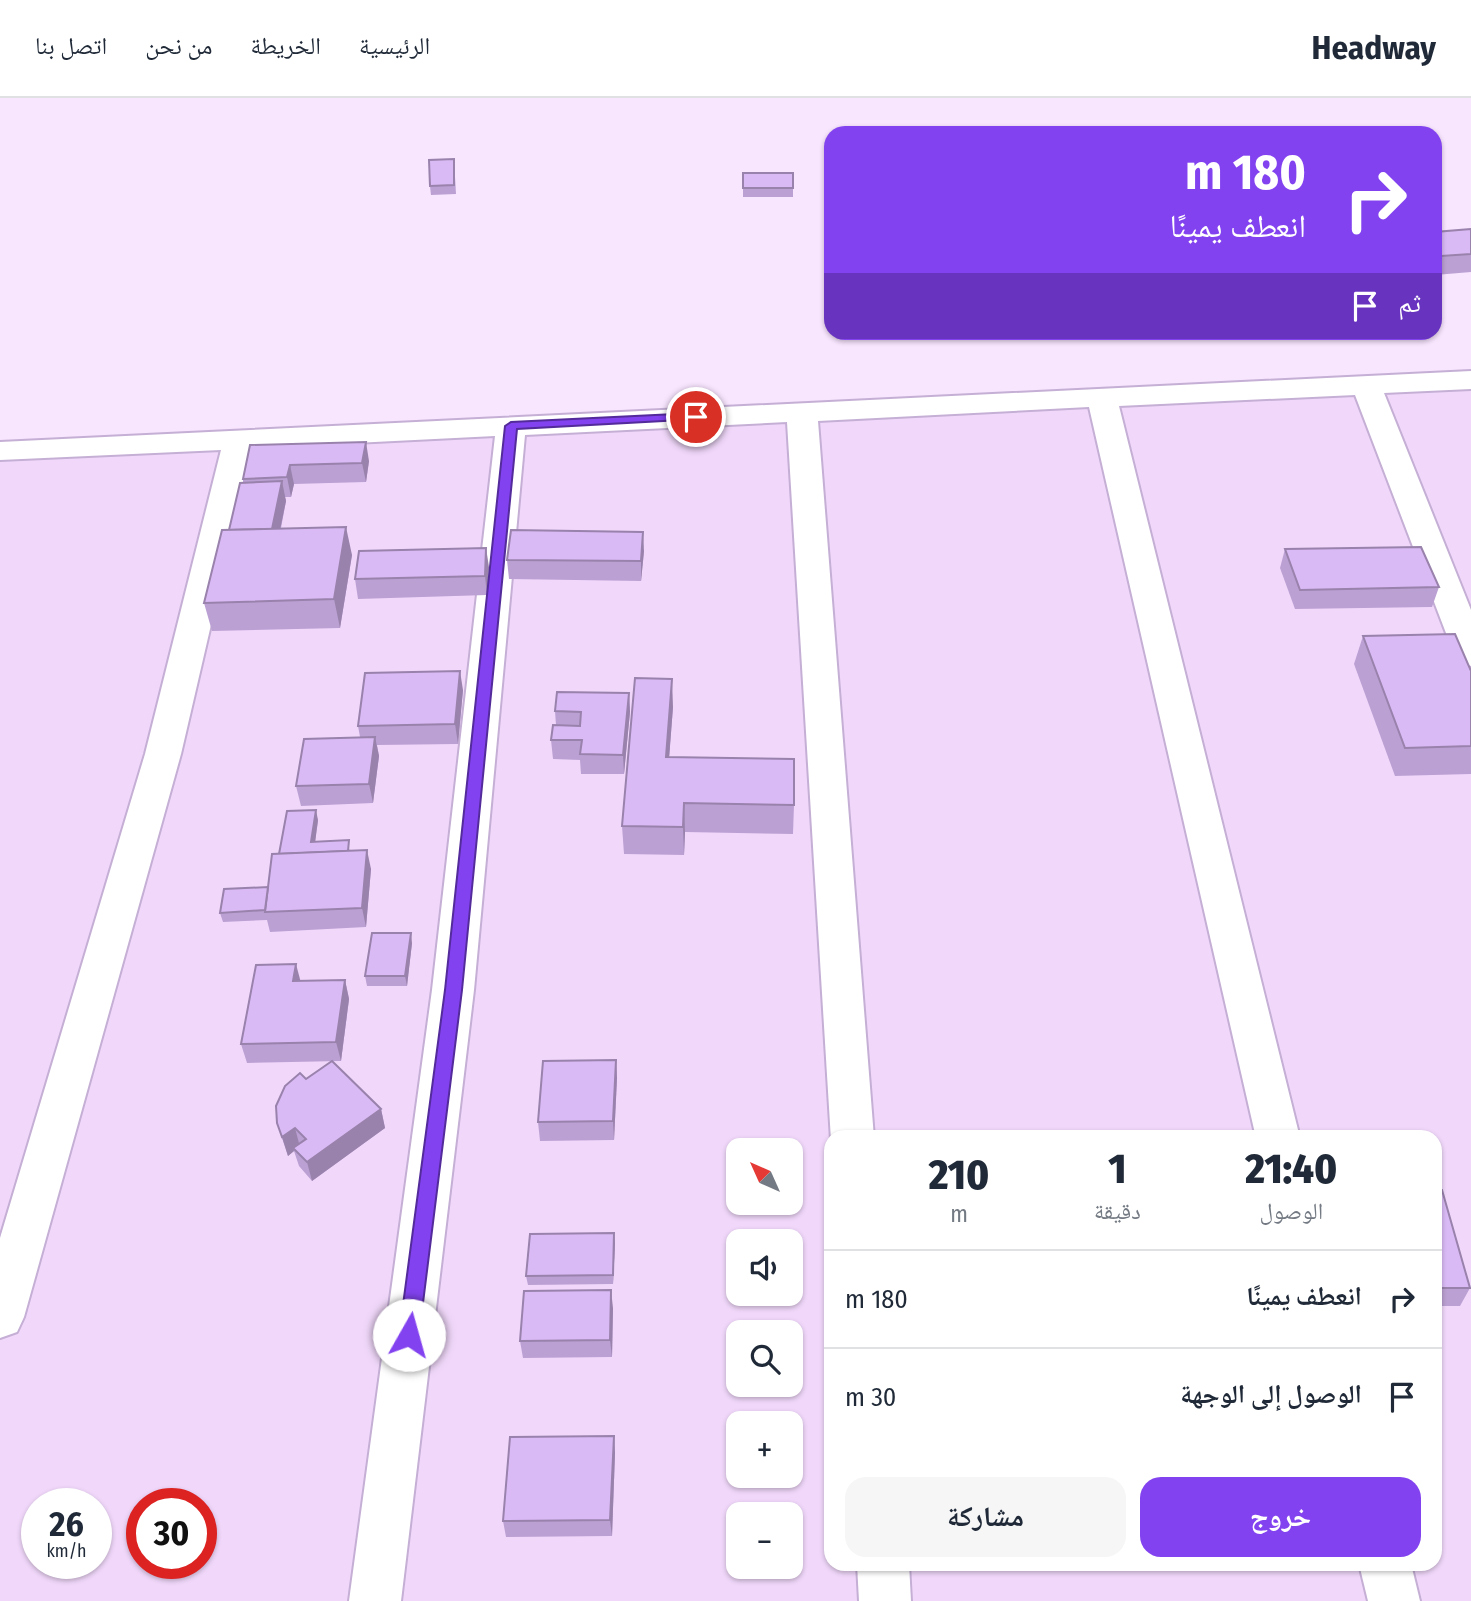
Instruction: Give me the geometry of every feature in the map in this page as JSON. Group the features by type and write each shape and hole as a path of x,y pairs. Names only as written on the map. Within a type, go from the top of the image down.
{"street":[{"path":"0,451 1471,380"},
{"path":"1366,384 1471,653"},
{"path":"1102,397 1276,1130"},
{"path":"802,412 851,1130"},
{"path":"375,1601 453,990 511,426"},
{"path":"0,1317 163,754 239,438"},
{"path":"883,1571 885,1601"},
{"path":"1387,1571 1394,1601"}],"shaded area":[{"path":"1471,380 1471,1601 0,1601 0,451"}],"building":[{"path":"454,159 454,185 430,186 429,160"},
{"path":"743,173 793,173 793,188 743,188"},
{"path":"1471,229 1471,254 1442,256 1442,231"},
{"path":"366,442 362,463 290,465 287,477 243,479 250,445"},
{"path":"282,481 272,529 229,530 240,483"},
{"path":"346,527 334,599 204,603 222,530"},
{"path":"511,530 643,532 641,561 507,560"},
{"path":"1421,547 1439,587 1300,590 1285,549"},
{"path":"486,548 485,576 355,579 359,551"},
{"path":"1455,634 1471,671 1471,746 1405,748 1363,636"},
{"path":"460,671 455,724 358,726 365,673"},
{"path":"635,678 672,679 666,757 794,759 794,805 684,803 683,827 622,826"},
{"path":"557,692 629,693 623,755 580,754 582,740 551,740 553,725 580,726 581,712 555,711"},
{"path":"375,737 369,784 296,786 304,739"},
{"path":"316,810 311,842 349,840 348,851 279,854 287,811"},
{"path":"367,850 362,908 265,912 272,854"},
{"path":"268,887 265,910 220,913 224,889"},
{"path":"372,933 411,933 405,976 365,976"},
{"path":"296,964 293,981 345,980 336,1042 241,1044 256,965"},
{"path":"616,1060 613,1121 538,1122 543,1061"},
{"path":"332,1061 381,1109 307,1162 293,1148 306,1139 295,1128 282,1137 277,1123 276,1106 285,1086 300,1073 306,1079"},
{"path":"1442,1190 1470,1288 1442,1288"},
{"path":"614,1233 613,1275 526,1276 530,1234"},
{"path":"611,1290 610,1340 520,1341 524,1291"},
{"path":"614,1436 610,1520 503,1521 510,1437"}],"route":[{"path":"409,1335 453,990 511,426 696,417"}]}
